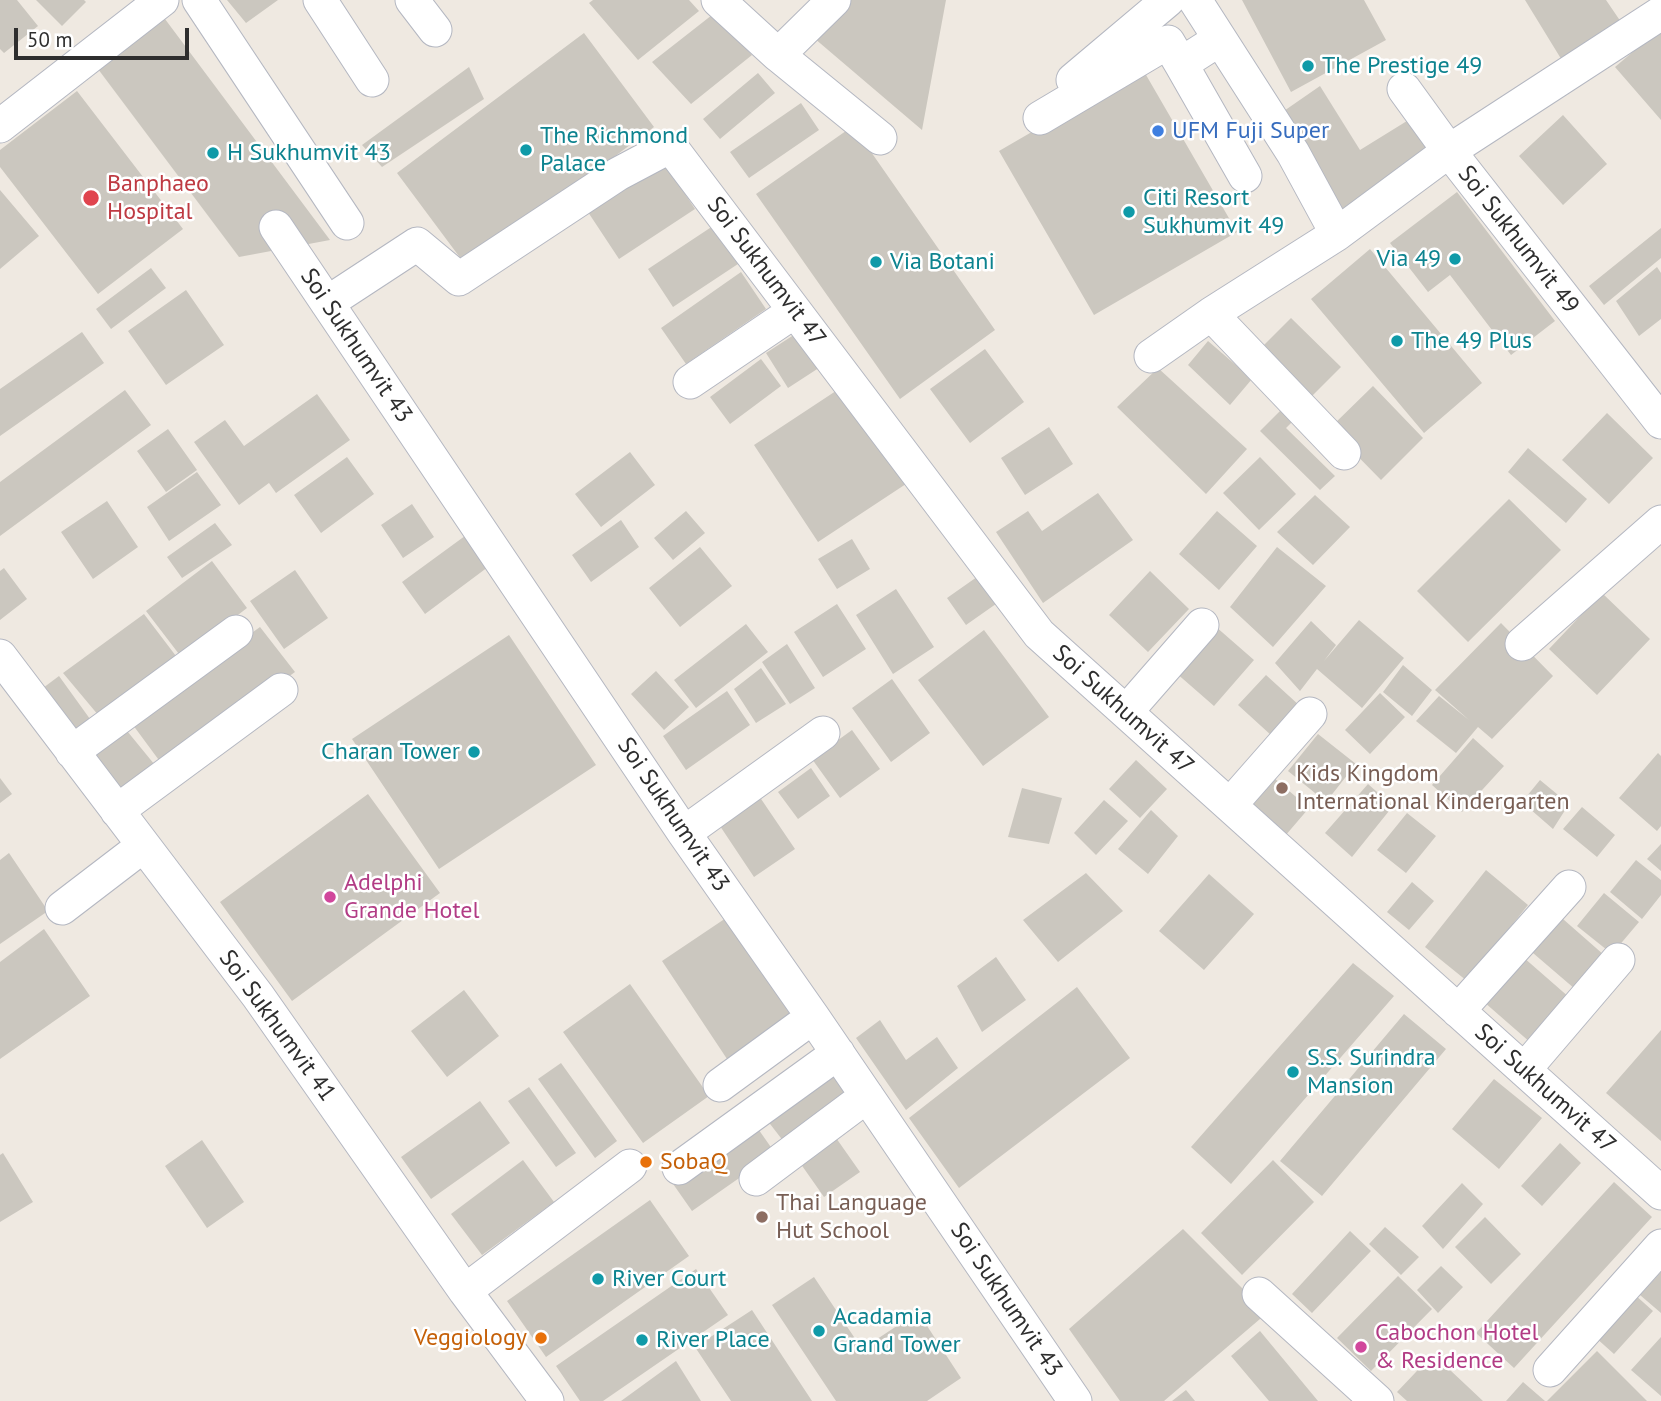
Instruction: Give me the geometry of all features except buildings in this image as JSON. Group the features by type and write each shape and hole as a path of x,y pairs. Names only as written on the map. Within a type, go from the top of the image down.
{"street":[{"path":"0,126 162,0"},
{"path":"199,0 347,223"},
{"path":"320,0 372,80"},
{"path":"412,0 435,30"},
{"path":"718,0 778,55 880,138"},
{"path":"778,55 834,0"},
{"path":"1067,85 1167,0"},
{"path":"1195,0 1293,153 1337,234"},
{"path":"1405,89 1449,151 1654,29"},
{"path":"1040,118 1178,46 1220,39"},
{"path":"1178,46 1245,176"},
{"name":"Soi Sukhumvit 47","path":"327,303 416,244 459,279 618,174 670,148 1039,634 1524,1070 1658,1184"},
{"name":"Soi Sukhumvit 49","path":"1151,356 1337,234 1449,151 1661,422"},
{"name":"Soi Sukhumvit 43","path":"276,227 684,833 838,1053 1075,1401"},
{"path":"690,382 795,311"},
{"path":"1212,314 1344,453"},
{"path":"1522,644 1661,522"},
{"path":"1126,712 1202,625"},
{"path":"72,752 236,632"},
{"name":"Soi Sukhumvit 41","path":"0,656 258,996 465,1291 547,1401"},
{"path":"117,811 281,690"},
{"path":"1230,806 1310,714"},
{"path":"684,833 823,733"},
{"path":"62,908 144,846"},
{"path":"1458,1011 1569,887"},
{"path":"1524,1070 1618,960"},
{"path":"720,1085 813,1017"},
{"path":"679,1168 838,1053"},
{"path":"756,1179 867,1096"},
{"path":"465,1291 630,1166"},
{"path":"1550,1370 1661,1246"},
{"path":"1259,1294 1377,1401"}],"place":[{"name":"The Prestige 49","path":"1308,66"},
{"name":"UFM Fuji Super","path":"1158,131"},
{"name":"The Richmond Palace","path":"526,150"},
{"name":"H Sukhumvit 43","path":"213,153"},
{"name":"Banphaeo Hospital","path":"91,198"},
{"name":"Citi Resort Sukhumvit 49","path":"1129,212"},
{"name":"Via 49","path":"1455,259"},
{"name":"Via Botani","path":"876,262"},
{"name":"The 49 Plus","path":"1397,341"},
{"name":"Charan Tower","path":"474,752"},
{"name":"Kids Kingdom International Kindergarten","path":"1282,788"},
{"name":"Adelphi Grande Hotel","path":"330,897"},
{"name":"S.S. Surindra Mansion","path":"1293,1072"},
{"name":"SobaQ","path":"646,1162"},
{"name":"Thai Language Hut School","path":"762,1217"},
{"name":"River Court","path":"598,1279"},
{"name":"Acadamia Grand Tower","path":"819,1331"},
{"name":"Veggiology","path":"541,1338"},
{"name":"River Place","path":"642,1340"},
{"name":"Cabochon Hotel & Residence","path":"1361,1347"}]}
